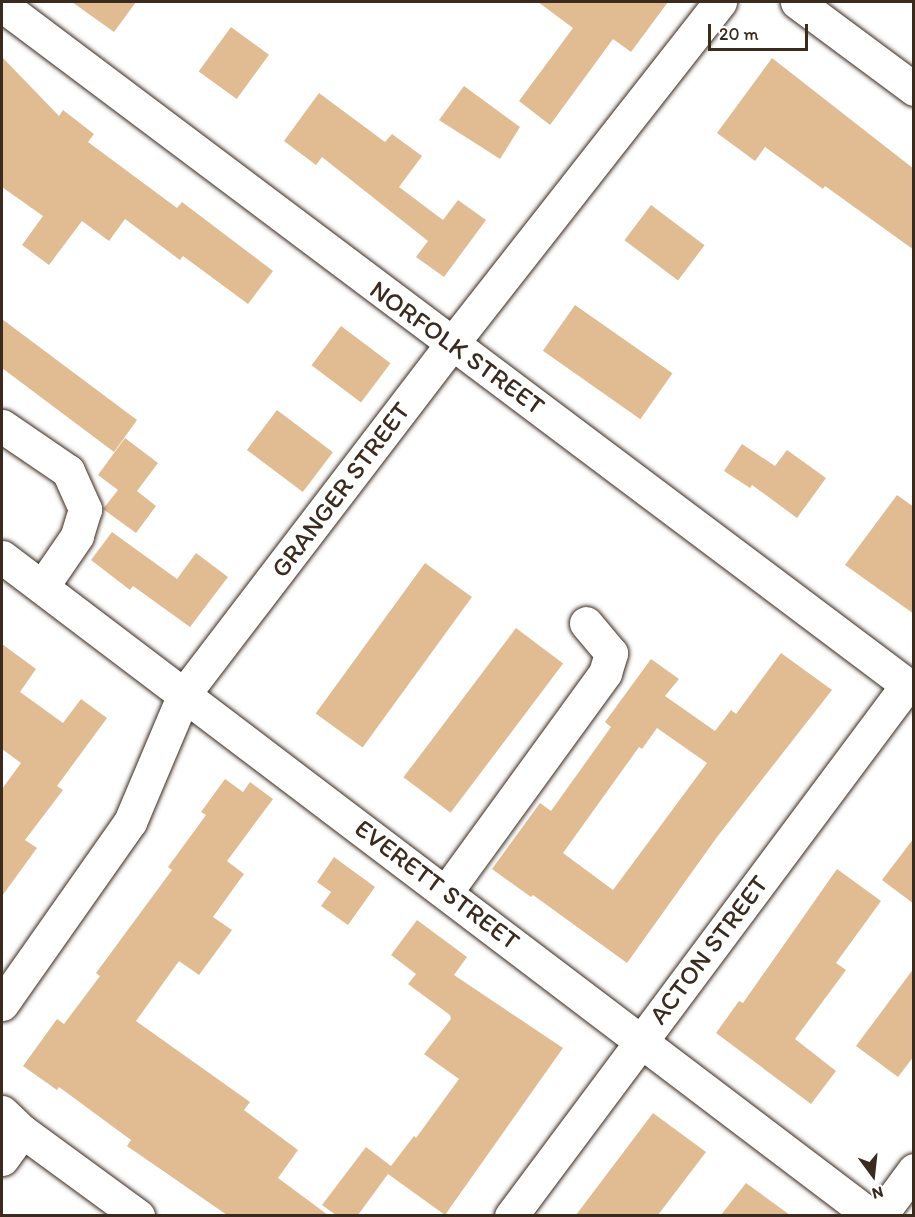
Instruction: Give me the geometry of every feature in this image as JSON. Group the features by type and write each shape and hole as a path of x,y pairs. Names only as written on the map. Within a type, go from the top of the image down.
{"street":[{"name":"GRANGER STREET","path":"2,1004 130,822 184,694 451,345 720,2"},
{"path":"797,2 914,89"},
{"name":"NORFOLK STREET","path":"2,5 451,345 472,357 910,688"},
{"path":"2,426 68,471 85,509 76,536 42,587"},
{"name":"EVERETT STREET","path":"2,557 872,1215"},
{"path":"446,892 605,673 611,653 586,623"},
{"name":"ACTON STREET","path":"511,1215 910,688"},
{"path":"2,1159 12,1121 138,1215"},
{"path":"880,1215 914,1170"}],"building":[{"path":"72,2 136,2 114,32"},
{"path":"538,2 668,2 631,52 613,39 550,125 519,101 573,28"},
{"path":"231,27 269,55 237,99 199,71"},
{"path":"2,57 59,116 63,110 94,134 88,142 177,208 182,202 273,271 248,304 183,256 180,260 125,219 109,241 82,221 49,265 22,245 43,216 2,187"},
{"path":"772,58 914,169 914,250 825,186 823,189 765,147 755,161 717,133"},
{"path":"464,86 520,127 500,159 439,120"},
{"path":"319,93 385,142 392,134 422,156 399,187 443,220 458,200 486,220 444,277 416,257 428,241 322,157 316,165 284,141"},
{"path":"651,205 705,245 678,280 625,240"},
{"path":"575,305 672,373 640,419 543,351"},
{"path":"2,319 137,420 114,452 2,368"},
{"path":"341,326 391,363 361,402 312,365"},
{"path":"277,410 333,452 303,492 247,450"},
{"path":"125,438 158,463 137,491 156,506 136,533 103,509 118,490 98,475"},
{"path":"742,444 775,466 787,450 826,478 797,518 752,485 750,488 724,471"},
{"path":"897,495 914,507 914,614 845,565"},
{"path":"112,532 177,579 196,553 228,577 190,627 133,586 130,590 91,560"},
{"path":"425,563 472,597 363,748 316,713"},
{"path":"516,628 563,664 451,813 403,777"},
{"path":"2,644 36,669 20,692 63,723 81,699 107,718 57,786 63,790 25,840 37,848 2,896 2,789 21,763 2,749"},
{"path":"781,653 832,690 717,837 627,963 533,895 531,897 492,869 540,803 551,811 611,727 605,722 651,659 679,679 665,696 715,731 731,710 736,714","holes":["657,728 707,763 613,890 563,853 639,747 642,749"]},
{"path":"225,779 243,792 250,782 273,799 227,861 244,874 213,917 232,930 199,975 179,961 136,1021 250,1102 244,1110 298,1150 278,1178 328,1215 227,1215 127,1146 131,1140 59,1087 57,1090 23,1066 57,1019 64,1024 100,976 96,973 172,870 168,867 206,815 201,812"},
{"path":"914,838 914,904 882,880"},
{"path":"334,857 375,887 348,925 321,906 331,892 317,882"},
{"path":"837,869 881,901 836,963 846,970 795,1039 836,1071 811,1104 716,1033 739,1001 743,1003"},
{"path":"417,920 467,957 454,975 563,1048 445,1215 388,1174 358,1215 336,1215 322,1205 366,1147 391,1166 414,1136 416,1138 459,1079 424,1054 451,1019 450,1015 408,984 416,974 391,955"},
{"path":"914,968 914,1056 898,1077 856,1046"},
{"path":"653,1113 706,1152 658,1215 576,1215"},
{"path":"746,1183 790,1215 721,1215"}]}
